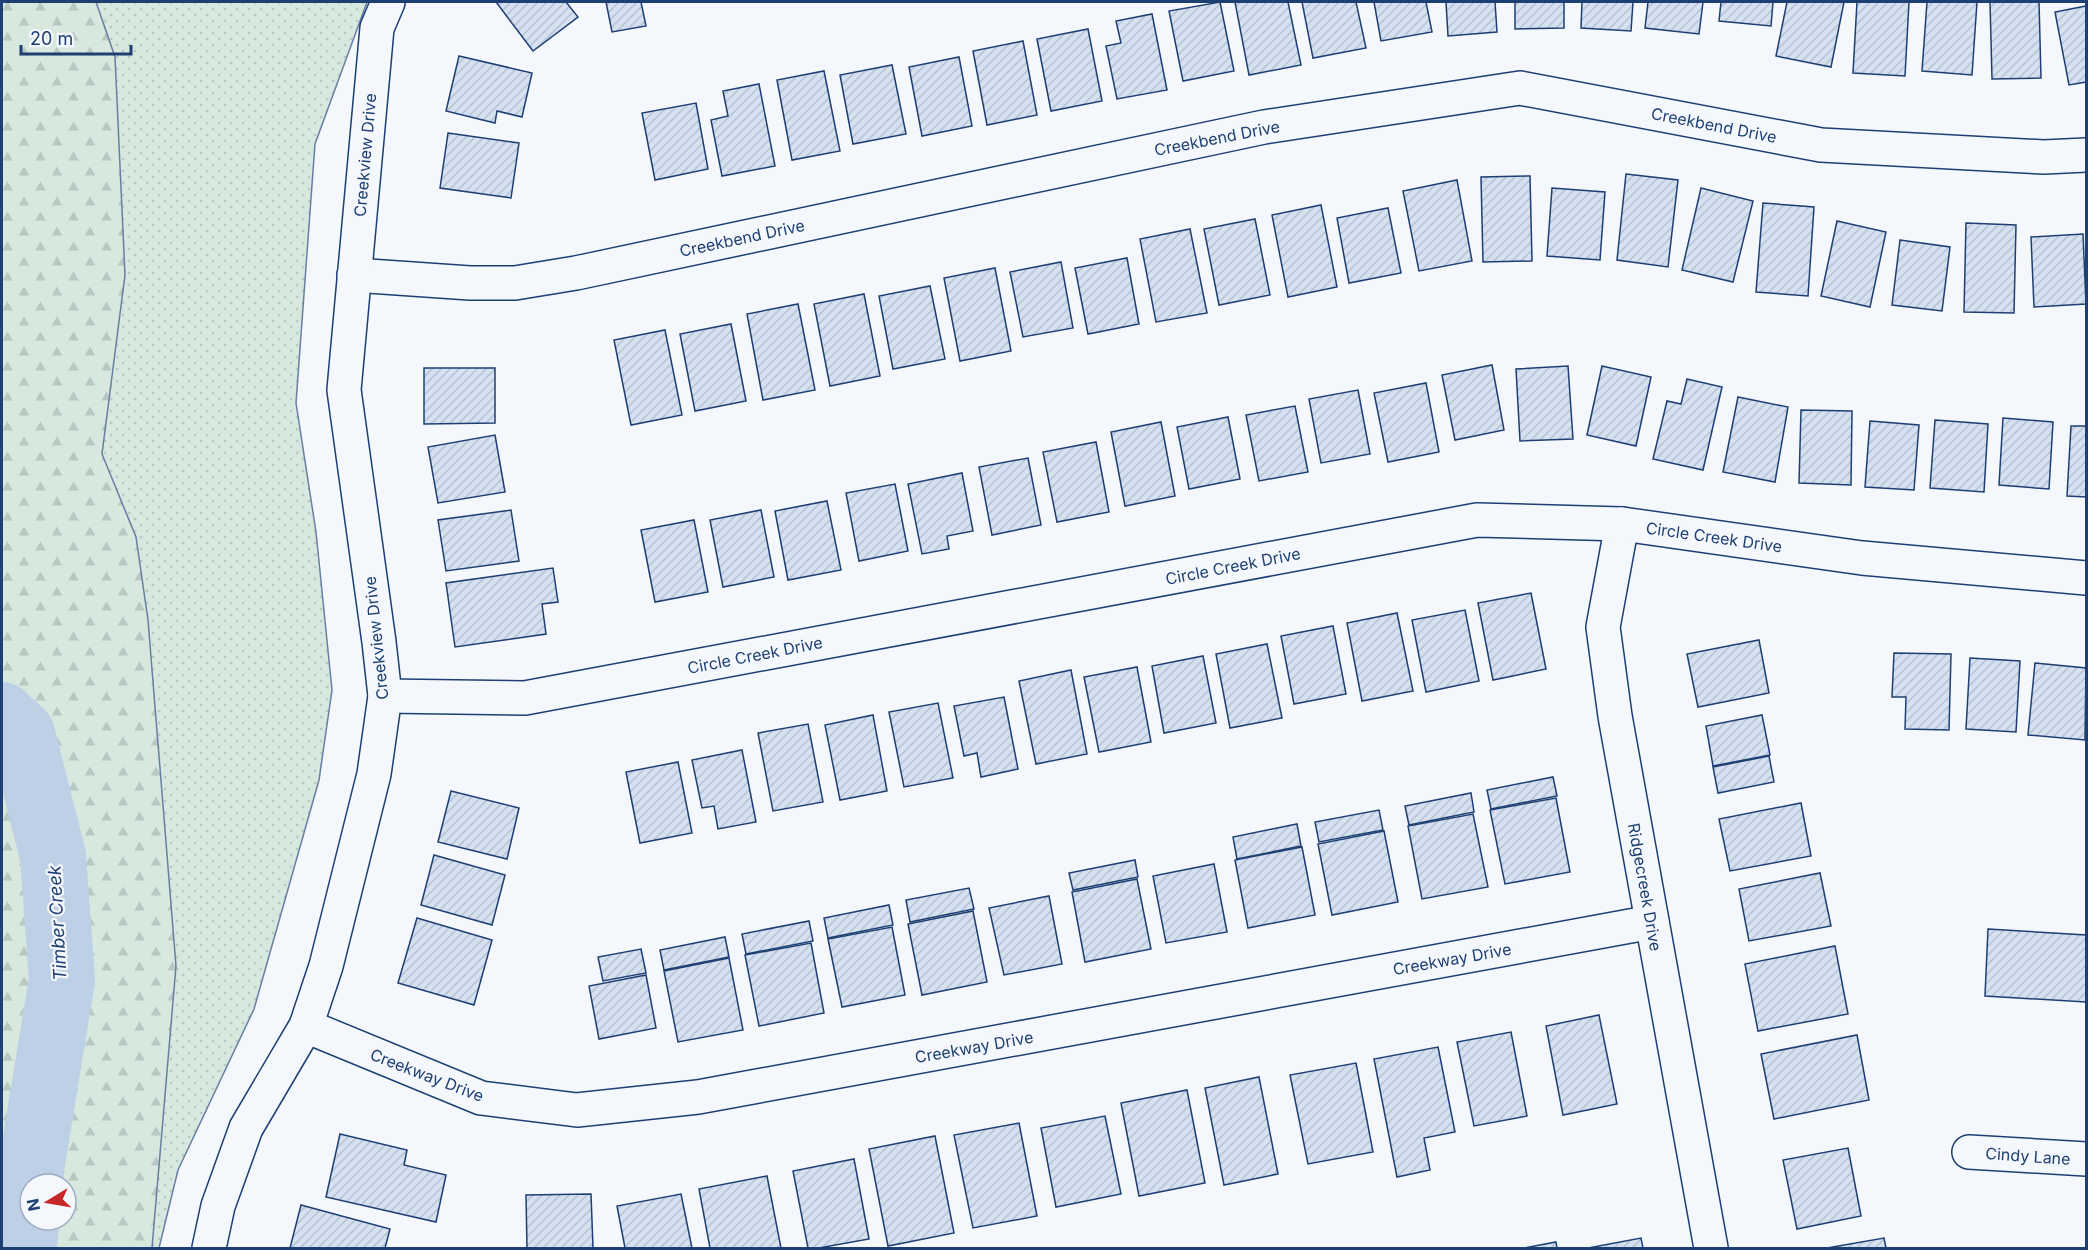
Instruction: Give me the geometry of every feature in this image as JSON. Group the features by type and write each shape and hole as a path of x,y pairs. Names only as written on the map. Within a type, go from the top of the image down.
{"street":[{"name":"Creekview Drive","path":"209,1248 218,1206 246,1128 306,1026 326,966 374,774 385,696 344,390 377,28 388,2"},
{"name":"Creekbend Drive","path":"354,275 470,283 515,283 576,273 1264,128 1520,88 1821,145 2044,157 2086,155"},
{"name":"Circle Creek Drive","path":"385,696 525,698 1477,520 1622,524 1862,558 2086,578"},
{"name":"Ridgecreek Drive","path":"1622,524 1603,627 1615,716 1711,1248"},
{"name":"Creekway Drive","path":"306,1026 481,1098 577,1110 698,1097 1652,922"},
{"name":"Cindy Lane","path":"1969,1152 2086,1159"}],"green space":[{"path":"2,2 367,2 315,144 296,403 316,532 332,690 319,780 254,1009 178,1170 159,1248 2,1248"},
{"path":"2,2 96,2 115,57 125,275 102,454 136,537 148,620 176,966 152,1248 2,1248"}],"building":[{"path":"496,2 566,2 578,17 533,51"},
{"path":"606,2 641,2 646,26 612,32"},
{"path":"1220,2 1234,71 1183,81 1169,11"},
{"path":"1235,2 1288,2 1301,65 1249,75"},
{"path":"1302,2 1356,2 1366,48 1313,58"},
{"path":"1374,2 1426,2 1432,32 1381,41"},
{"path":"1446,2 1495,2 1497,32 1448,36"},
{"path":"1515,2 1564,2 1564,28 1515,29"},
{"path":"1582,2 1633,2 1631,31 1581,28"},
{"path":"1648,2 1703,2 1699,34 1645,28"},
{"path":"1721,2 1773,2 1771,26 1719,21"},
{"path":"1787,2 1844,2 1831,67 1776,56"},
{"path":"1857,2 1909,2 1905,76 1853,73"},
{"path":"1927,2 1977,2 1972,75 1922,71"},
{"path":"1990,2 2039,2 2041,78 1992,79"},
{"path":"2086,6 2086,82 2069,85 2055,12"},
{"path":"1152,14 1167,90 1117,99 1106,46 1121,43 1116,21"},
{"path":"1088,29 1102,101 1051,111 1037,39"},
{"path":"1023,41 1037,115 987,125 973,51"},
{"path":"459,56 532,73 522,117 497,111 495,123 446,111"},
{"path":"959,57 972,126 922,136 909,67"},
{"path":"892,65 906,134 853,144 840,75"},
{"path":"824,71 840,151 792,160 777,80"},
{"path":"759,84 775,166 722,176 711,120 728,116 723,91"},
{"path":"696,103 708,169 655,180 642,113"},
{"path":"448,133 519,143 511,198 440,188"},
{"path":"1626,174 1678,180 1668,267 1617,260"},
{"path":"1530,176 1532,261 1483,262 1481,177"},
{"path":"1457,180 1472,261 1419,271 1403,191"},
{"path":"1552,188 1605,192 1600,260 1547,256"},
{"path":"1701,188 1753,201 1733,282 1682,270"},
{"path":"1763,203 1814,207 1808,296 1756,292"},
{"path":"1321,205 1337,287 1288,297 1272,215"},
{"path":"1388,208 1401,273 1349,283 1337,218"},
{"path":"1255,219 1270,295 1219,305 1204,229"},
{"path":"1837,221 1886,232 1870,307 1821,296"},
{"path":"1966,223 2016,225 2014,313 1964,312"},
{"path":"1190,229 1207,313 1156,322 1140,239"},
{"path":"2083,234 2086,304 2034,307 2031,237"},
{"path":"1900,240 1950,247 1942,311 1892,305"},
{"path":"1127,258 1139,324 1088,334 1075,268"},
{"path":"1061,262 1073,328 1023,337 1010,272"},
{"path":"995,268 1011,351 960,361 944,278"},
{"path":"930,286 945,359 893,369 879,296"},
{"path":"864,294 880,376 830,386 814,304"},
{"path":"798,304 815,390 763,400 747,314"},
{"path":"731,324 746,401 695,411 680,334"},
{"path":"665,330 682,415 631,425 614,340"},
{"path":"1492,365 1504,430 1455,440 1442,375"},
{"path":"1568,366 1573,439 1520,441 1516,369"},
{"path":"1602,366 1651,377 1636,446 1587,435"},
{"path":"424,368 495,368 495,423 424,424"},
{"path":"1687,379 1722,387 1703,470 1653,459 1667,401 1681,404"},
{"path":"1426,383 1439,452 1388,462 1374,393"},
{"path":"1358,390 1370,454 1321,463 1309,399"},
{"path":"1738,397 1788,407 1775,482 1723,472"},
{"path":"1295,406 1308,472 1259,481 1246,415"},
{"path":"1801,410 1852,411 1851,485 1799,483"},
{"path":"1228,417 1240,479 1189,489 1177,427"},
{"path":"2003,418 2053,422 2049,489 1999,485"},
{"path":"1935,420 1988,424 1984,492 1930,488"},
{"path":"1870,421 1919,425 1914,490 1865,487"},
{"path":"1161,422 1175,496 1125,506 1111,432"},
{"path":"2071,426 2086,426 2086,497 2067,496"},
{"path":"495,435 505,492 438,503 428,447"},
{"path":"1096,442 1109,512 1057,522 1043,452"},
{"path":"1028,458 1041,525 992,535 979,467"},
{"path":"962,473 973,531 947,536 949,549 922,554 908,484"},
{"path":"895,484 908,551 859,561 846,493"},
{"path":"827,501 841,570 788,580 775,511"},
{"path":"511,510 519,561 446,571 438,520"},
{"path":"761,510 774,577 723,587 710,520"},
{"path":"694,520 708,592 655,602 641,530"},
{"path":"553,568 558,602 542,604 546,634 455,647 446,583"},
{"path":"1531,593 1546,669 1493,680 1478,603"},
{"path":"1465,610 1479,681 1426,692 1412,620"},
{"path":"1397,613 1413,691 1362,701 1347,623"},
{"path":"1333,626 1346,694 1294,704 1281,636"},
{"path":"1759,640 1769,693 1698,707 1687,654"},
{"path":"1267,644 1282,718 1230,728 1216,654"},
{"path":"1894,653 1951,654 1949,730 1905,729 1906,697 1892,697"},
{"path":"1203,656 1216,723 1164,733 1152,666"},
{"path":"1970,658 2020,661 2016,732 1966,729"},
{"path":"2035,663 2086,668 2085,740 2028,735"},
{"path":"1137,667 1151,742 1099,752 1084,677"},
{"path":"1071,670 1087,754 1036,764 1019,681"},
{"path":"1004,697 1018,769 981,777 977,753 964,756 954,706"},
{"path":"938,703 953,778 904,787 889,712"},
{"path":"873,715 887,791 840,800 825,725"},
{"path":"1762,715 1770,755 1713,766 1706,726"},
{"path":"808,724 823,802 773,811 758,733"},
{"path":"742,750 756,822 718,829 714,806 702,808 692,760"},
{"path":"1769,756 1774,782 1718,793 1713,767"},
{"path":"678,762 692,833 640,843 626,772"},
{"path":"1553,777 1557,796 1491,809 1487,790"},
{"path":"451,791 519,808 507,859 438,842"},
{"path":"1471,793 1474,812 1409,825 1405,806"},
{"path":"1556,798 1570,872 1505,884 1490,810"},
{"path":"1801,803 1811,856 1730,871 1719,819"},
{"path":"1379,810 1383,830 1319,842 1315,822"},
{"path":"1473,814 1488,887 1422,899 1408,826"},
{"path":"1297,824 1301,846 1237,859 1233,837"},
{"path":"1384,831 1398,902 1332,915 1318,844"},
{"path":"1302,847 1315,915 1248,928 1235,860"},
{"path":"434,855 505,875 492,925 421,905"},
{"path":"1135,860 1138,877 1073,890 1069,873"},
{"path":"1214,864 1227,932 1166,943 1153,876"},
{"path":"1820,873 1831,926 1749,941 1739,889"},
{"path":"1137,879 1151,949 1085,962 1072,892"},
{"path":"969,888 974,909 910,922 906,900"},
{"path":"1049,896 1062,964 1004,975 989,908"},
{"path":"889,905 893,925 828,938 824,918"},
{"path":"973,911 987,982 922,995 908,924"},
{"path":"417,918 492,940 474,1005 398,983"},
{"path":"809,921 813,941 746,954 742,934"},
{"path":"892,927 905,995 842,1007 828,939"},
{"path":"1988,929 2086,935 2086,1002 1985,996"},
{"path":"725,937 729,957 664,970 660,950"},
{"path":"811,943 824,1013 759,1026 745,955"},
{"path":"1835,946 1848,1014 1758,1031 1745,964"},
{"path":"641,949 646,973 603,981 598,957"},
{"path":"729,958 743,1030 678,1042 664,971"},
{"path":"646,975 656,1028 599,1039 589,986"},
{"path":"1599,1015 1617,1104 1563,1115 1546,1026"},
{"path":"1511,1032 1527,1116 1474,1126 1457,1042"},
{"path":"1857,1035 1869,1100 1774,1119 1761,1054"},
{"path":"1438,1047 1455,1132 1424,1138 1430,1170 1397,1177 1374,1059"},
{"path":"1356,1063 1373,1152 1308,1164 1290,1075"},
{"path":"1259,1077 1278,1174 1224,1185 1205,1088"},
{"path":"1187,1090 1205,1183 1139,1196 1121,1103"},
{"path":"1105,1116 1121,1194 1056,1207 1041,1128"},
{"path":"1019,1123 1037,1216 973,1228 954,1135"},
{"path":"340,1134 407,1150 404,1165 446,1175 436,1222 326,1197"},
{"path":"935,1136 954,1233 888,1246 869,1149"},
{"path":"1848,1148 1861,1216 1797,1229 1783,1160"},
{"path":"854,1159 869,1239 808,1248 793,1171"},
{"path":"767,1176 781,1248 710,1248 699,1189"},
{"path":"591,1194 593,1248 527,1248 526,1195"},
{"path":"681,1194 692,1248 625,1248 617,1206"},
{"path":"301,1205 390,1229 385,1248 290,1248"},
{"path":"1641,1238 1643,1248 1588,1248"},
{"path":"1884,1238 1886,1248 1827,1248"},
{"path":"1556,1242 1557,1248 1524,1248"}],"waterway":[{"name":"Timber Creek","path":"2,715 22,734 53,856 62,980 32,1163 24,1248"}]}
